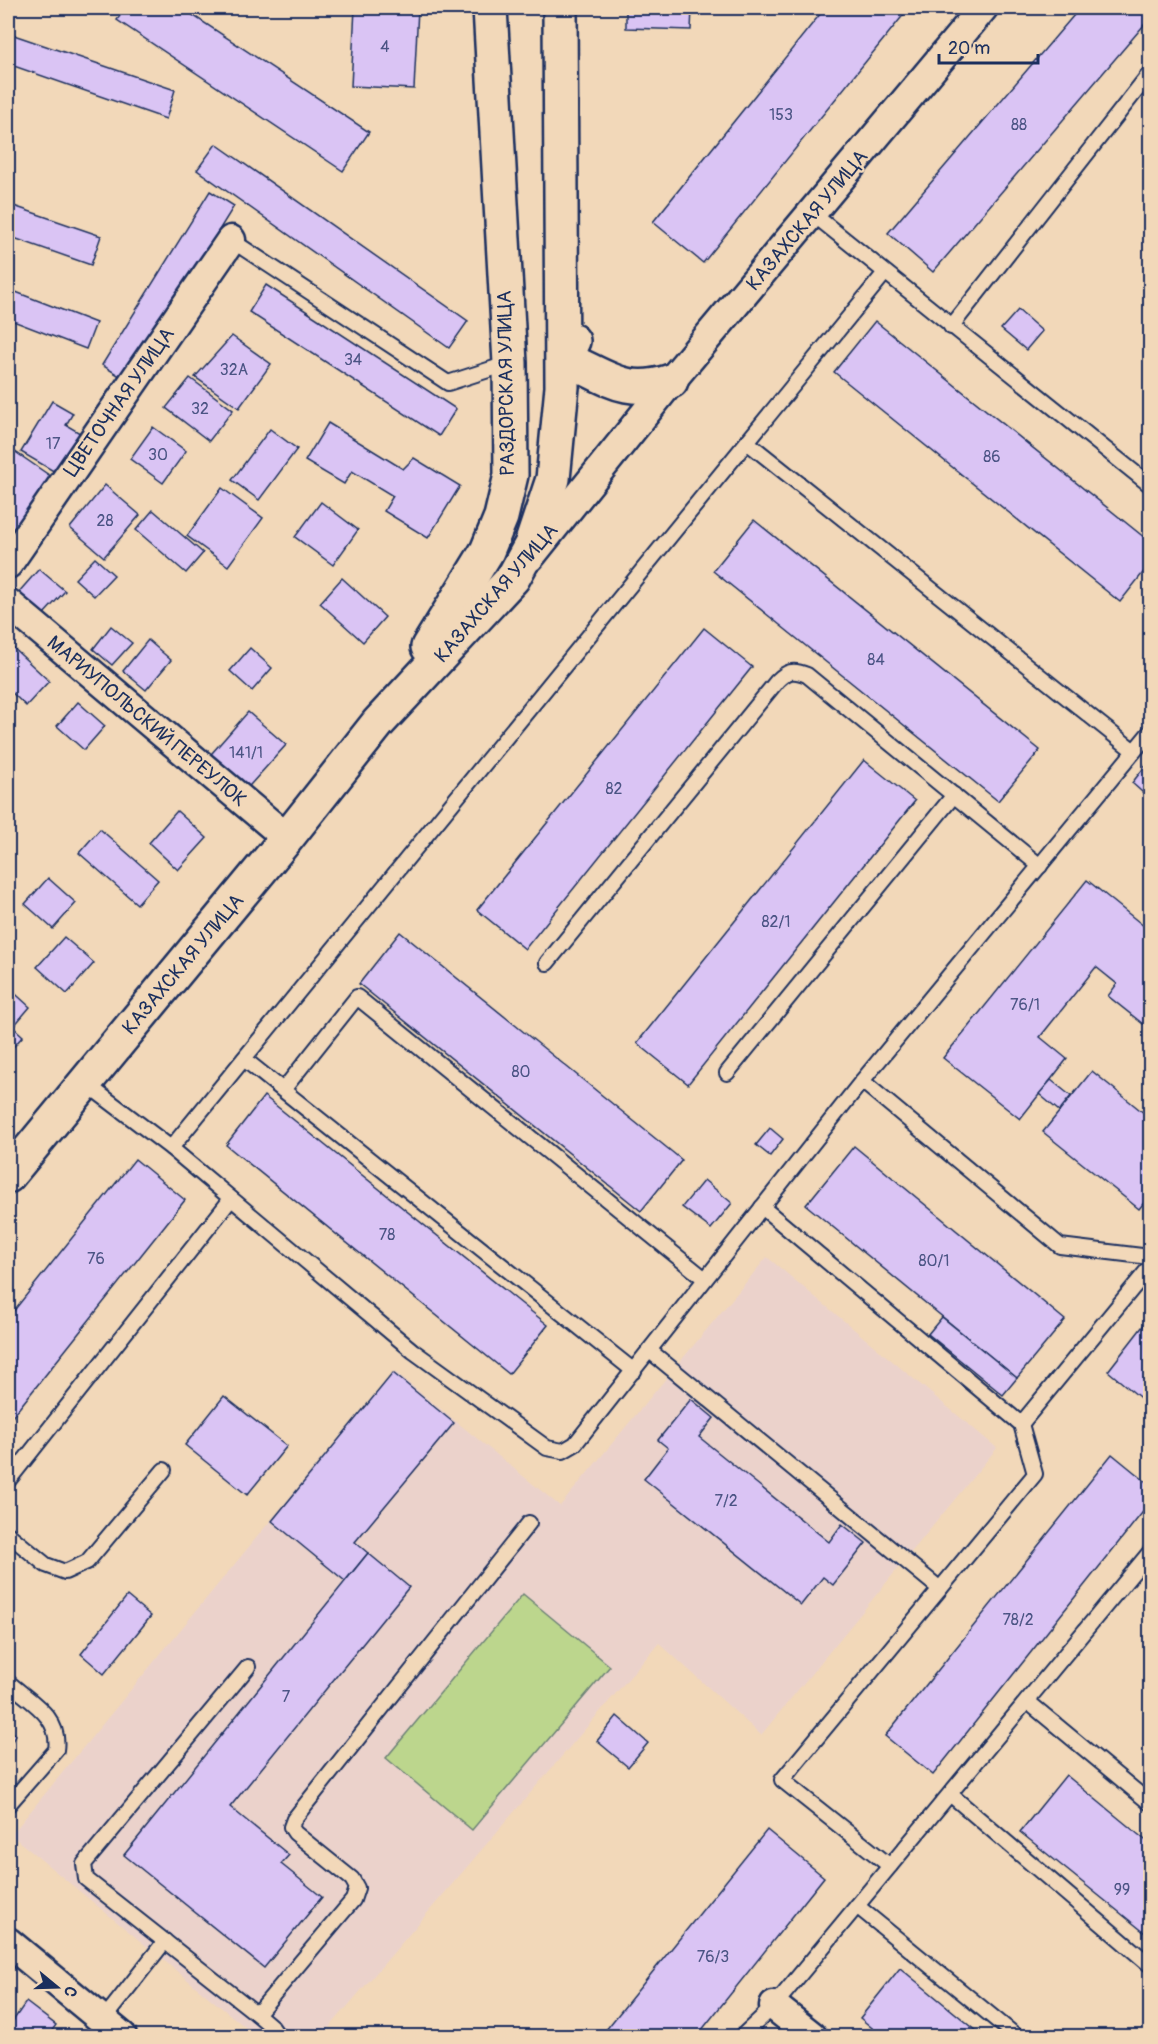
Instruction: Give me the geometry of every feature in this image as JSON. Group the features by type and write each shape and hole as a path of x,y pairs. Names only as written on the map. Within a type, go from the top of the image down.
{"main road":[{"name":"РАЗДОРСКАЯ УЛИЦА","path":"378,723 457,603 487,551 501,517 511,475 510,363 490,8"},
{"path":"513,578 531,545 553,479 559,434 563,358 560,8"},
{"path":"563,358 632,388 653,387 672,381"},
{"name":"КАЗАХСКАЯ УЛИЦА","path":"8,1176 287,838 378,723 513,578"}],"street":[{"name":"КАЗАХСКАЯ УЛИЦА","path":"513,578 672,381 983,8"},
{"name":"ЦВЕТОЧНАЯ УЛИЦА","path":"8,564 231,240"},
{"name":"МАРИУПОЛЬСКИЙ ПЕРЕУЛОК","path":"8,603 287,838"},
{"path":"8,1942 113,2028"},
{"path":"774,2006 812,2037"}],"lane":[{"path":"951,327 1150,73"},
{"path":"813,214 884,274 1150,485"},
{"path":"231,240 448,383 510,363"},
{"path":"171,1148 884,274"},
{"path":"747,442 1134,751"},
{"path":"547,963 785,673 795,670 807,675 1040,866"},
{"path":"84,1082 171,1148 413,1351 547,1448 563,1451 575,1444 862,1082 1150,732"},
{"path":"726,1073 954,795"},
{"path":"282,1090 357,997 705,1279"},
{"path":"244,1059 634,1371"},
{"path":"862,1082 1060,1246 1150,1257"},
{"path":"8,1481 231,1199"},
{"path":"762,1207 1021,1424 1035,1474 782,1780 890,1866"},
{"path":"1021,1424 1150,1266"},
{"path":"650,1351 940,1589"},
{"path":"8,1534 46,1565 65,1572 87,1562 164,1470"},
{"path":"257,2014 353,1900 357,1888 352,1879 295,1833 291,1827 294,1819 529,1523"},
{"path":"742,2037 774,2006 1150,1552"},
{"path":"248,1667 84,1864 86,1879 257,2014 271,2026 278,2037"},
{"path":"8,1682 54,1722 58,1737 56,1749 8,1805"},
{"path":"1027,1701 1150,1803"},
{"path":"950,1794 1150,1965"},
{"path":"857,1906 1016,2037"},
{"path":"113,2028 165,1941"}],"shaded area":[{"path":"767,1257 997,1448 761,1735 659,1643 322,2036 256,2036 11,1835 394,1371 560,1506"}],"green space":[{"path":"523,1594 610,1666 472,1830 386,1758"}],"building":[{"path":"125,8 182,8 369,132 343,171 117,20"},
{"path":"355,8 418,8 414,89 351,86"},
{"path":"626,8 692,8 691,30 626,28"},
{"path":"825,8 909,8 703,263 653,222"},
{"path":"1080,8 1144,8 1150,13 1150,18 933,272 888,233"},
{"path":"8,33 175,90 166,119 8,64"},
{"path":"216,144 468,321 449,348 197,170"},
{"path":"210,191 234,206 126,380 102,365"},
{"path":"8,204 101,236 91,265 8,236"},
{"path":"266,285 456,409 439,436 249,312"},
{"path":"8,289 96,323 86,349 8,319"},
{"path":"1018,310 1042,331 1026,350 1001,329"},
{"path":"875,321 1150,542 1150,564 1120,602 834,372"},
{"path":"232,336 271,364 239,408 195,377"},
{"path":"190,378 233,410 209,441 166,408"},
{"path":"52,401 73,413 66,425 85,436 62,476 21,452"},
{"path":"328,423 403,469 414,458 460,486 428,538 384,511 393,496 352,471 344,484 305,461"},
{"path":"153,427 186,451 163,483 130,459"},
{"path":"270,429 297,449 259,500 232,480"},
{"path":"14,451 59,482 22,538 8,528 8,460"},
{"path":"105,485 140,515 104,557 70,528"},
{"path":"222,488 263,518 228,566 187,536"},
{"path":"321,502 358,530 333,565 295,537"},
{"path":"153,510 203,553 186,573 136,530"},
{"path":"754,520 1040,750 998,801 713,571"},
{"path":"95,558 114,575 94,596 75,579"},
{"path":"39,569 65,591 43,615 18,593"},
{"path":"342,578 385,617 363,642 320,603"},
{"path":"111,626 132,643 112,665 93,649"},
{"path":"704,628 752,667 525,949 477,910"},
{"path":"148,640 171,660 146,690 123,671"},
{"path":"8,643 49,681 26,706 8,689"},
{"path":"250,648 272,668 252,691 230,671"},
{"path":"78,702 105,726 84,750 57,726"},
{"path":"248,712 286,745 242,794 205,761"},
{"path":"864,760 915,801 688,1084 637,1043"},
{"path":"1150,760 1150,799 1132,783"},
{"path":"177,811 207,838 178,870 149,843"},
{"path":"100,829 158,880 137,904 79,853"},
{"path":"48,878 76,903 53,929 25,904"},
{"path":"1087,880 1150,931 1150,1015 1143,1024 1108,996 1117,984 1096,967 1040,1037 1067,1059 1020,1119 943,1058"},
{"path":"400,932 682,1160 641,1211 359,984"},
{"path":"64,937 94,963 67,994 37,967"},
{"path":"8,987 30,1007 13,1027 23,1036 8,1053"},
{"path":"1092,1071 1150,1118 1150,1195 1139,1209 1043,1132"},
{"path":"1051,1080 1071,1096 1059,1111 1039,1094"},
{"path":"264,1096 548,1325 509,1374 226,1145"},
{"path":"770,1128 783,1139 770,1156 756,1145"},
{"path":"854,1146 1065,1320 1017,1378 806,1205"},
{"path":"135,1159 185,1200 8,1422 8,1318"},
{"path":"704,1180 732,1203 711,1229 682,1207"},
{"path":"942,1317 1017,1378 1003,1395 928,1334"},
{"path":"1150,1317 1150,1406 1108,1371"},
{"path":"393,1373 454,1423 355,1542 368,1553 345,1581 272,1521"},
{"path":"224,1396 287,1446 247,1495 185,1445"},
{"path":"691,1399 714,1418 699,1437 829,1542 842,1524 866,1543 833,1585 823,1577 801,1605 644,1479 668,1448 658,1440"},
{"path":"1112,1454 1150,1485 1150,1503 933,1775 885,1736"},
{"path":"368,1553 409,1587 230,1807 289,1855 281,1864 322,1897 264,1968 124,1855"},
{"path":"127,1596 151,1616 104,1674 81,1654"},
{"path":"617,1716 648,1743 628,1767 597,1741"},
{"path":"8,1728 16,1735 8,1747"},
{"path":"1066,1775 1150,1844 1150,1937 1020,1832"},
{"path":"767,1830 824,1877 697,2036 601,2036"},
{"path":"900,1968 983,2036 882,2036 860,2018"},
{"path":"26,2002 56,2025 48,2036 8,2036 8,2028"}]}
